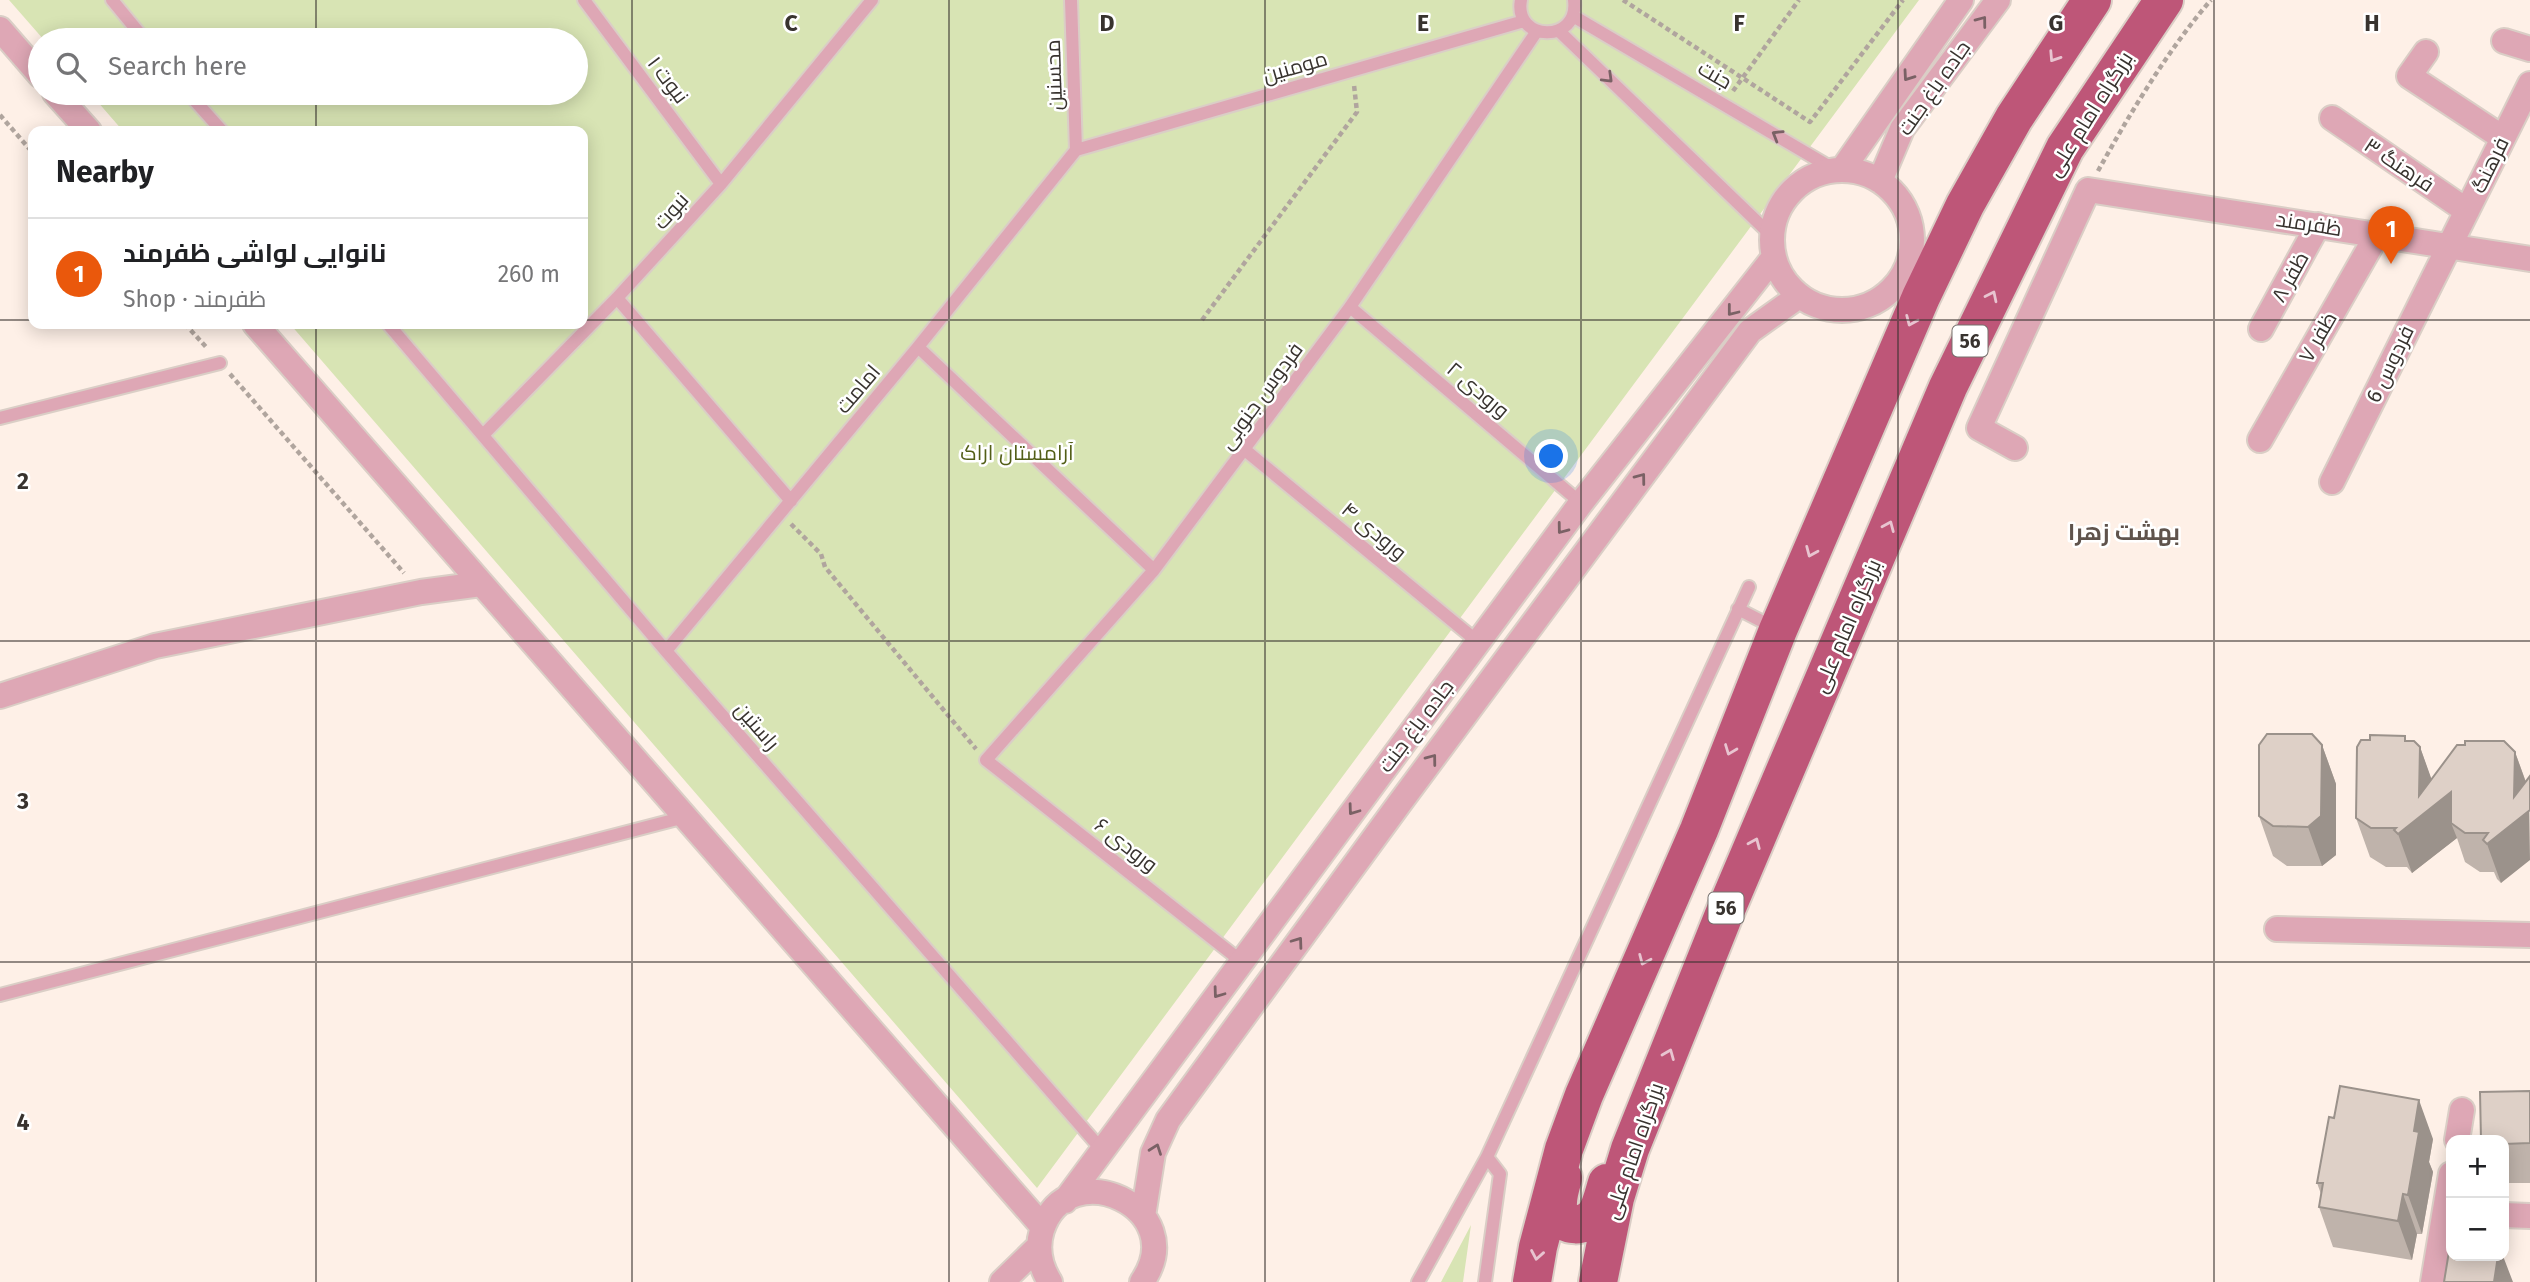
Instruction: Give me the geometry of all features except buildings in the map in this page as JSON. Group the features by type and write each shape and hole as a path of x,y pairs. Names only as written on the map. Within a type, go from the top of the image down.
{"highway":[{"path":"1532,1282 1538,1247 1564,1149 1584,1095 1699,830 1778,630 1921,297 1965,205 2014,118 2092,0"},
{"name":"بزرگراه امام علی","path":"1598,1282 1615,1198 1643,1116 1724,912 1948,387 2065,148 2164,0"},
{"path":"1584,1095 1580,1122 1558,1203 1560,1216 1569,1224 1580,1225 1595,1215 1615,1161 1626,1139 1643,1116"}],"street":[{"name":"جاده باغ جنت","path":"1839,170 1961,0"},
{"name":"جاده باغ جنت","path":"1880,181 1902,129 1998,0"},
{"path":"0,29 28,61"},
{"path":"2504,41 2530,49"},
{"path":"2426,52 2409,76 2503,138"},
{"name":"فرهنگ","path":"2449,246 2530,84"},
{"path":"66,105 85,126"},
{"name":"فرهنگ ۳","path":"2332,118 2467,211"},
{"path":"1839,170 1862,172 1880,181 1900,199 1911,223 1911,256 1900,281 1875,302 1850,310 1823,307 1799,296 1781,275 1773,247 1778,211 1789,194 1810,177 1839,170"},
{"path":"2015,448 1979,428 2088,190"},
{"name":"ظفرمند","path":"2088,190 2530,259"},
{"name":"ظفر ۸","path":"2261,328 2318,225"},
{"name":"ظفر ۷","path":"2260,440 2377,235"},
{"name":"فردوس 6","path":"2332,482 2449,246"},
{"name":"جاده باغ جنت","path":"1002,1282 1041,1237 1050,1215 1065,1201 1773,247"},
{"name":"جاده باغ جنت","path":"1143,1216 1153,1153 1168,1120 1750,331 1799,296"},
{"path":"259,329 685,817 1041,1237 1042,1266 1050,1282"},
{"path":"0,696 155,646 421,592 481,584"},
{"path":"1372,784 1399,804"},
{"path":"2277,929 2530,935"},
{"path":"2458,1135 2462,1110"},
{"path":"1065,1201 1084,1193 1110,1193 1129,1202 1143,1216 1153,1241 1152,1277"},
{"path":"2433,1282 2447,1198"},
{"path":"2509,1215 2530,1216"}],"lane":[{"path":"112,0 135,28"},
{"name":"نبوت ۱","path":"584,0 722,184"},
{"name":"نبوت","path":"588,328 722,184 872,0"},
{"name":"محسنین","path":"1071,0 1076,150"},
{"path":"1519,2 1524,21 1537,32 1548,33 1559,31 1567,25 1573,16 1574,0"},
{"name":"جنت","path":"1573,16 1839,170"},
{"name":"مومنین","path":"1076,150 1524,21"},
{"path":"1559,31 1773,247"},
{"name":"فردوس جنوبی","path":"986,760 1154,570 1245,450 1350,307 1537,32"},
{"path":"199,105 218,126"},
{"name":"امامت","path":"666,650 918,347 1076,150"},
{"path":"617,299 791,501"},
{"name":"ورودی ۲","path":"1350,307 1581,503"},
{"name":"راستین","path":"392,329 666,650 1102,1150"},
{"name":"نبوت","path":"484,434 587,329"},
{"path":"918,347 1154,570"},
{"path":"0,418 220,363"},
{"name":"ورودی ۴","path":"1245,450 1478,642"},
{"path":"1418,1282 1487,1157 1749,587"},
{"path":"1738,609 1778,630"},
{"name":"ورودی ۶","path":"986,760 1241,961"},
{"path":"0,995 685,817"},
{"path":"1485,1282 1500,1174 1487,1157"}],"path":[{"path":"1623,0 1810,122 1901,1"},
{"path":"1724,103 1799,0"},
{"path":"2088,190 2120,132 2195,19 2211,0"},
{"path":"1202,320 1357,112 1352,71"},
{"path":"0,115 28,147"},
{"path":"189,329 421,592"},
{"path":"780,514 821,554 825,567 986,760"}],"green space":[{"name":"آرامستان اراک","path":"9,0 1919,0 1037,1188 294,329 588,329 588,126 119,126 100,105 588,105 588,28 34,28"},
{"path":"1471,1225 1463,1282 1441,1282"}],"place":[{"name":"نانوایی لواشی ظفرمند","path":"2391,264"}],"district":[{"name":"بهشت زهرا","path":"2124,532"}]}
